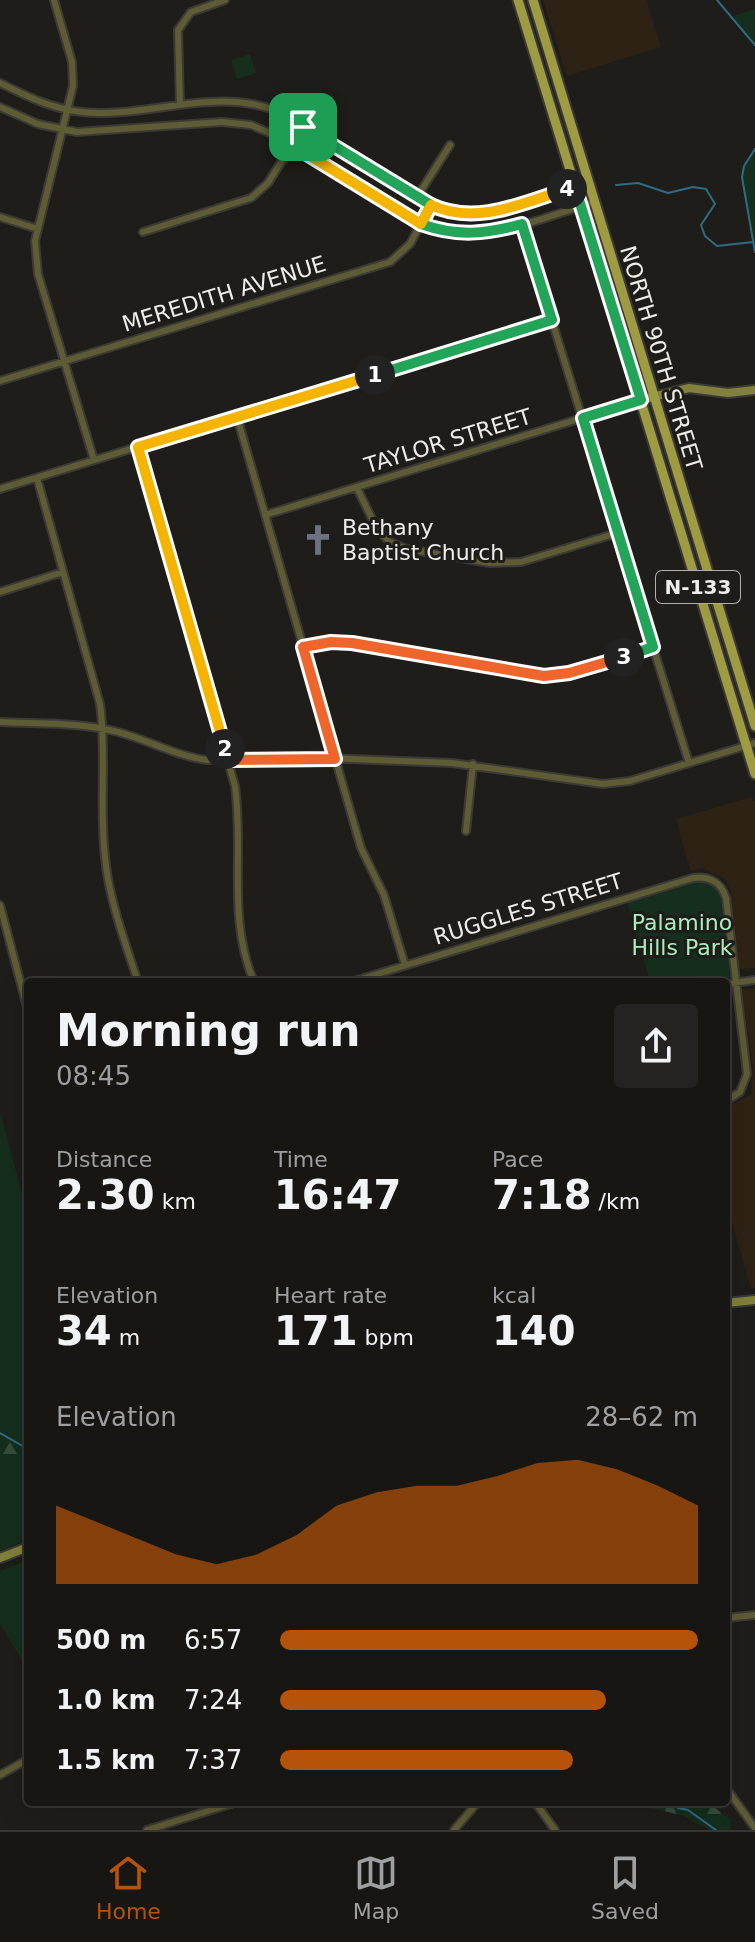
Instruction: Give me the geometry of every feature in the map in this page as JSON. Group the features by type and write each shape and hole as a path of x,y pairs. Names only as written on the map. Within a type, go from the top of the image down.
{"main road":[{"name":"NORTH 90TH STREET","path":"518,0 751,744 755,774"},
{"name":"NORTH 90TH STREET","path":"533,0 755,726"}],"street":[{"path":"54,0 72,62 73,86 38,229 35,263 94,460"},
{"path":"180,104 176,38 181,23 197,9 225,0"},
{"path":"0,83 67,110 101,112 180,104 247,102 279,112 431,205 457,213 489,213 589,182"},
{"path":"0,107 38,124 95,133 232,122 266,130 421,224 447,233 473,235 595,202"},
{"path":"143,232 251,198 268,183 303,127"},
{"path":"417,197 450,145"},
{"name":"MEREDITH AVENUE","path":"0,381 390,262 405,251 431,205"},
{"path":"0,217 38,229"},
{"path":"522,224 689,763"},
{"path":"0,489 552,320"},
{"path":"641,400 689,388 728,393 755,390"},
{"name":"TAYLOR STREET","path":"265,515 641,400"},
{"path":"237,417 361,848 384,895 405,965"},
{"path":"138,447 228,760 238,806 239,933 253,978"},
{"path":"37,478 93,673 104,729 105,858 112,897 137,978"},
{"path":"357,488 377,529 390,542 407,549 490,563 521,562 617,533"},
{"path":"0,592 63,572"},
{"path":"303,647 331,642 352,643 544,676 569,673 653,647"},
{"path":"0,722 104,729 190,757 473,764 603,784 630,781 751,744"},
{"path":"466,831 473,764"},
{"name":"RUGGLES STREET","path":"364,978 704,877 716,882 726,898 736,982"},
{"path":"0,905 24,996"},
{"path":"730,983 755,980"},
{"path":"730,1098 740,1092 747,1074 736,982"},
{"path":"730,1303 755,1300"},
{"path":"0,1558 24,1549"},
{"path":"730,1618 755,1615"},
{"path":"0,1775 24,1761"},
{"path":"730,1794 755,1828"},
{"path":"147,1830 224,1806"},
{"path":"454,1830 475,1806"},
{"path":"538,1806 555,1830"}],"shaded area":[{"path":"543,0 646,0 661,47 567,76"},
{"path":"752,797 755,802 755,968 738,969 730,889 724,878 702,868 691,871 676,819"},
{"path":"755,988 755,1288 751,1288 730,1216 730,1106 751,1094 753,1069 742,990"}],"green space":[{"path":"755,9 755,45 733,16"},
{"path":"250,54 256,73 237,79 231,60"},
{"path":"755,149 755,252 742,177 744,166"},
{"name":"Palamino Hills Park","path":"699,880 715,887 721,897 730,977 649,978 627,902"},
{"path":"0,1111 24,1201 24,1541 0,1551"},
{"path":"0,1420 24,1422 24,1468 0,1465"},
{"path":"24,1562 24,1663 0,1624 0,1571"},
{"path":"644,1806 713,1806 731,1820 730,1830 710,1830 684,1816"}],"waterway":[{"path":"717,0 755,45"},
{"path":"755,149 744,166 742,177 755,252"},
{"path":"616,185 638,183 668,193 693,187 706,189 715,204 701,225 705,236 717,246 753,242"},
{"path":"0,1433 24,1447"},
{"path":"675,1806 688,1810 716,1830"}],"place":[{"name":"Bethany Baptist Church","path":"318,540"}],"route":[{"path":"303,127 292,145 421,224 431,205 476,215 575,187 641,400 583,418 653,647 569,673 544,676 352,643 331,642 303,647 335,759 228,760 138,447 552,320 522,224 473,235 447,233 421,224 431,205 303,127"}]}
